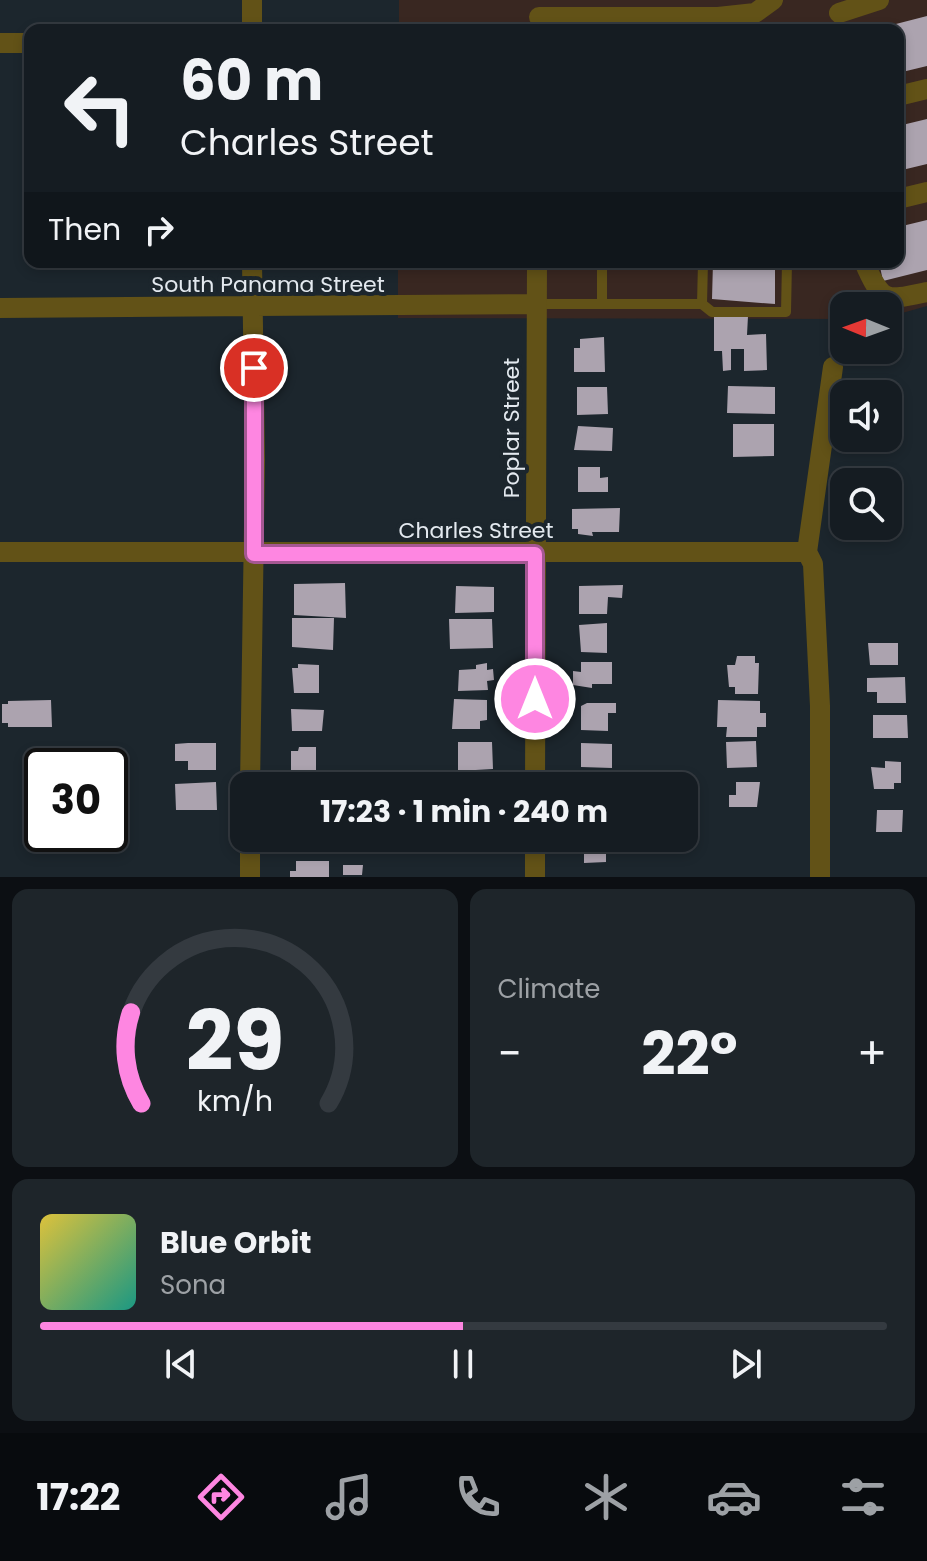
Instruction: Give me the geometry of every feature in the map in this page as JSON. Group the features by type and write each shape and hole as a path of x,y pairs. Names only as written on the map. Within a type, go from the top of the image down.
{"street":[{"path":"252,0 252,24"},
{"path":"538,16 653,24 755,13 773,0"},
{"path":"839,14 879,0"},
{"path":"0,43 24,43"},
{"path":"904,95 927,89"},
{"path":"904,198 927,192"},
{"path":"250,772 254,554 252,268"},
{"name":"Poplar Street","path":"535,772 537,268"},
{"path":"867,268 882,296 891,300 927,292"},
{"name":"South Panama Street","path":"0,308 537,304"},
{"path":"820,877 820,690 813,564 807,552 833,367"},
{"name":"Charles Street","path":"0,552 807,552"},
{"path":"250,852 250,877"},
{"path":"535,852 535,877"}],"lane":[{"path":"602,268 602,303"},
{"path":"702,304 703,268"},
{"path":"537,304 702,304 712,312 786,312 787,268"}],"shaded area":[{"path":"399,0 927,0 927,306 902,313 902,292 830,292 830,319 398,318 398,268 904,268 904,24 399,24"}],"building":[{"path":"927,16 927,66 904,72 904,24 896,24"},
{"path":"927,119 927,164 904,170 904,125"},
{"path":"927,220 927,270 883,281 880,268 904,268 904,226"},
{"path":"713,268 775,268 775,304 712,299"},
{"path":"748,316 747,335 766,334 767,370 744,371 744,349 731,349 731,370 723,371 722,351 714,351 714,317"},
{"path":"604,337 605,372 574,372 574,348 580,348 580,339"},
{"path":"728,386 775,387 775,414 727,413"},
{"path":"577,387 607,387 608,414 577,415"},
{"path":"733,424 774,424 774,456 733,457"},
{"path":"578,426 613,428 612,451 574,450"},
{"path":"578,467 600,467 600,478 608,477 608,492 578,492"},
{"path":"620,508 619,532 592,532 593,536 578,534 578,529 572,529 572,509"},
{"path":"345,583 346,618 294,615 294,584"},
{"path":"623,585 622,598 608,597 607,614 579,614 579,586"},
{"path":"456,586 494,587 494,612 455,613"},
{"path":"292,618 334,618 333,650 292,647"},
{"path":"449,619 492,619 493,648 450,649"},
{"path":"607,623 607,653 581,652 579,625"},
{"path":"868,643 898,643 898,665 870,665"},
{"path":"737,656 755,656 755,663 759,663 758,694 735,694 735,687 729,687 727,665 735,665"},
{"path":"581,662 612,662 612,684 592,684 592,688 573,685 573,671 581,672"},
{"path":"487,663 487,670 493,669 494,680 487,681 488,690 458,691 459,670 476,669 476,665"},
{"path":"298,664 319,665 319,693 294,693 292,668 298,668"},
{"path":"905,677 906,703 877,703 877,692 867,692 867,678"},
{"path":"454,699 487,700 487,720 480,721 480,729 452,729"},
{"path":"51,700 52,727 8,727 8,723 2,723 2,704 8,704 8,701"},
{"path":"718,700 760,701 760,713 766,713 766,727 757,727 757,737 726,737 727,727 717,727"},
{"path":"587,703 616,703 616,713 608,713 608,731 581,730 581,706"},
{"path":"291,709 324,710 322,731 292,731"},
{"path":"873,715 907,715 908,738 873,738"},
{"path":"756,741 757,767 727,768 726,742"},
{"path":"458,742 492,742 493,769 458,771"},
{"path":"216,743 216,770 188,770 188,761 175,761 175,744"},
{"path":"581,743 612,744 612,768 581,767"},
{"path":"299,747 316,747 316,772 291,770 291,751 298,751"},
{"path":"885,761 901,762 901,783 894,783 894,789 874,789 871,767 885,768"},
{"path":"216,782 217,810 176,810 175,784"},
{"path":"736,782 760,782 757,807 729,807 729,795 736,795"},
{"path":"877,810 903,810 902,832 876,832"},
{"path":"577,852 627,852 606,854 606,862 584,863 584,854"},
{"path":"296,861 329,861 329,877 290,877 290,871 296,871"},
{"path":"343,865 363,865 362,875 343,875"}],"route":[{"path":"254,368 254,554 535,554 535,699"}]}
